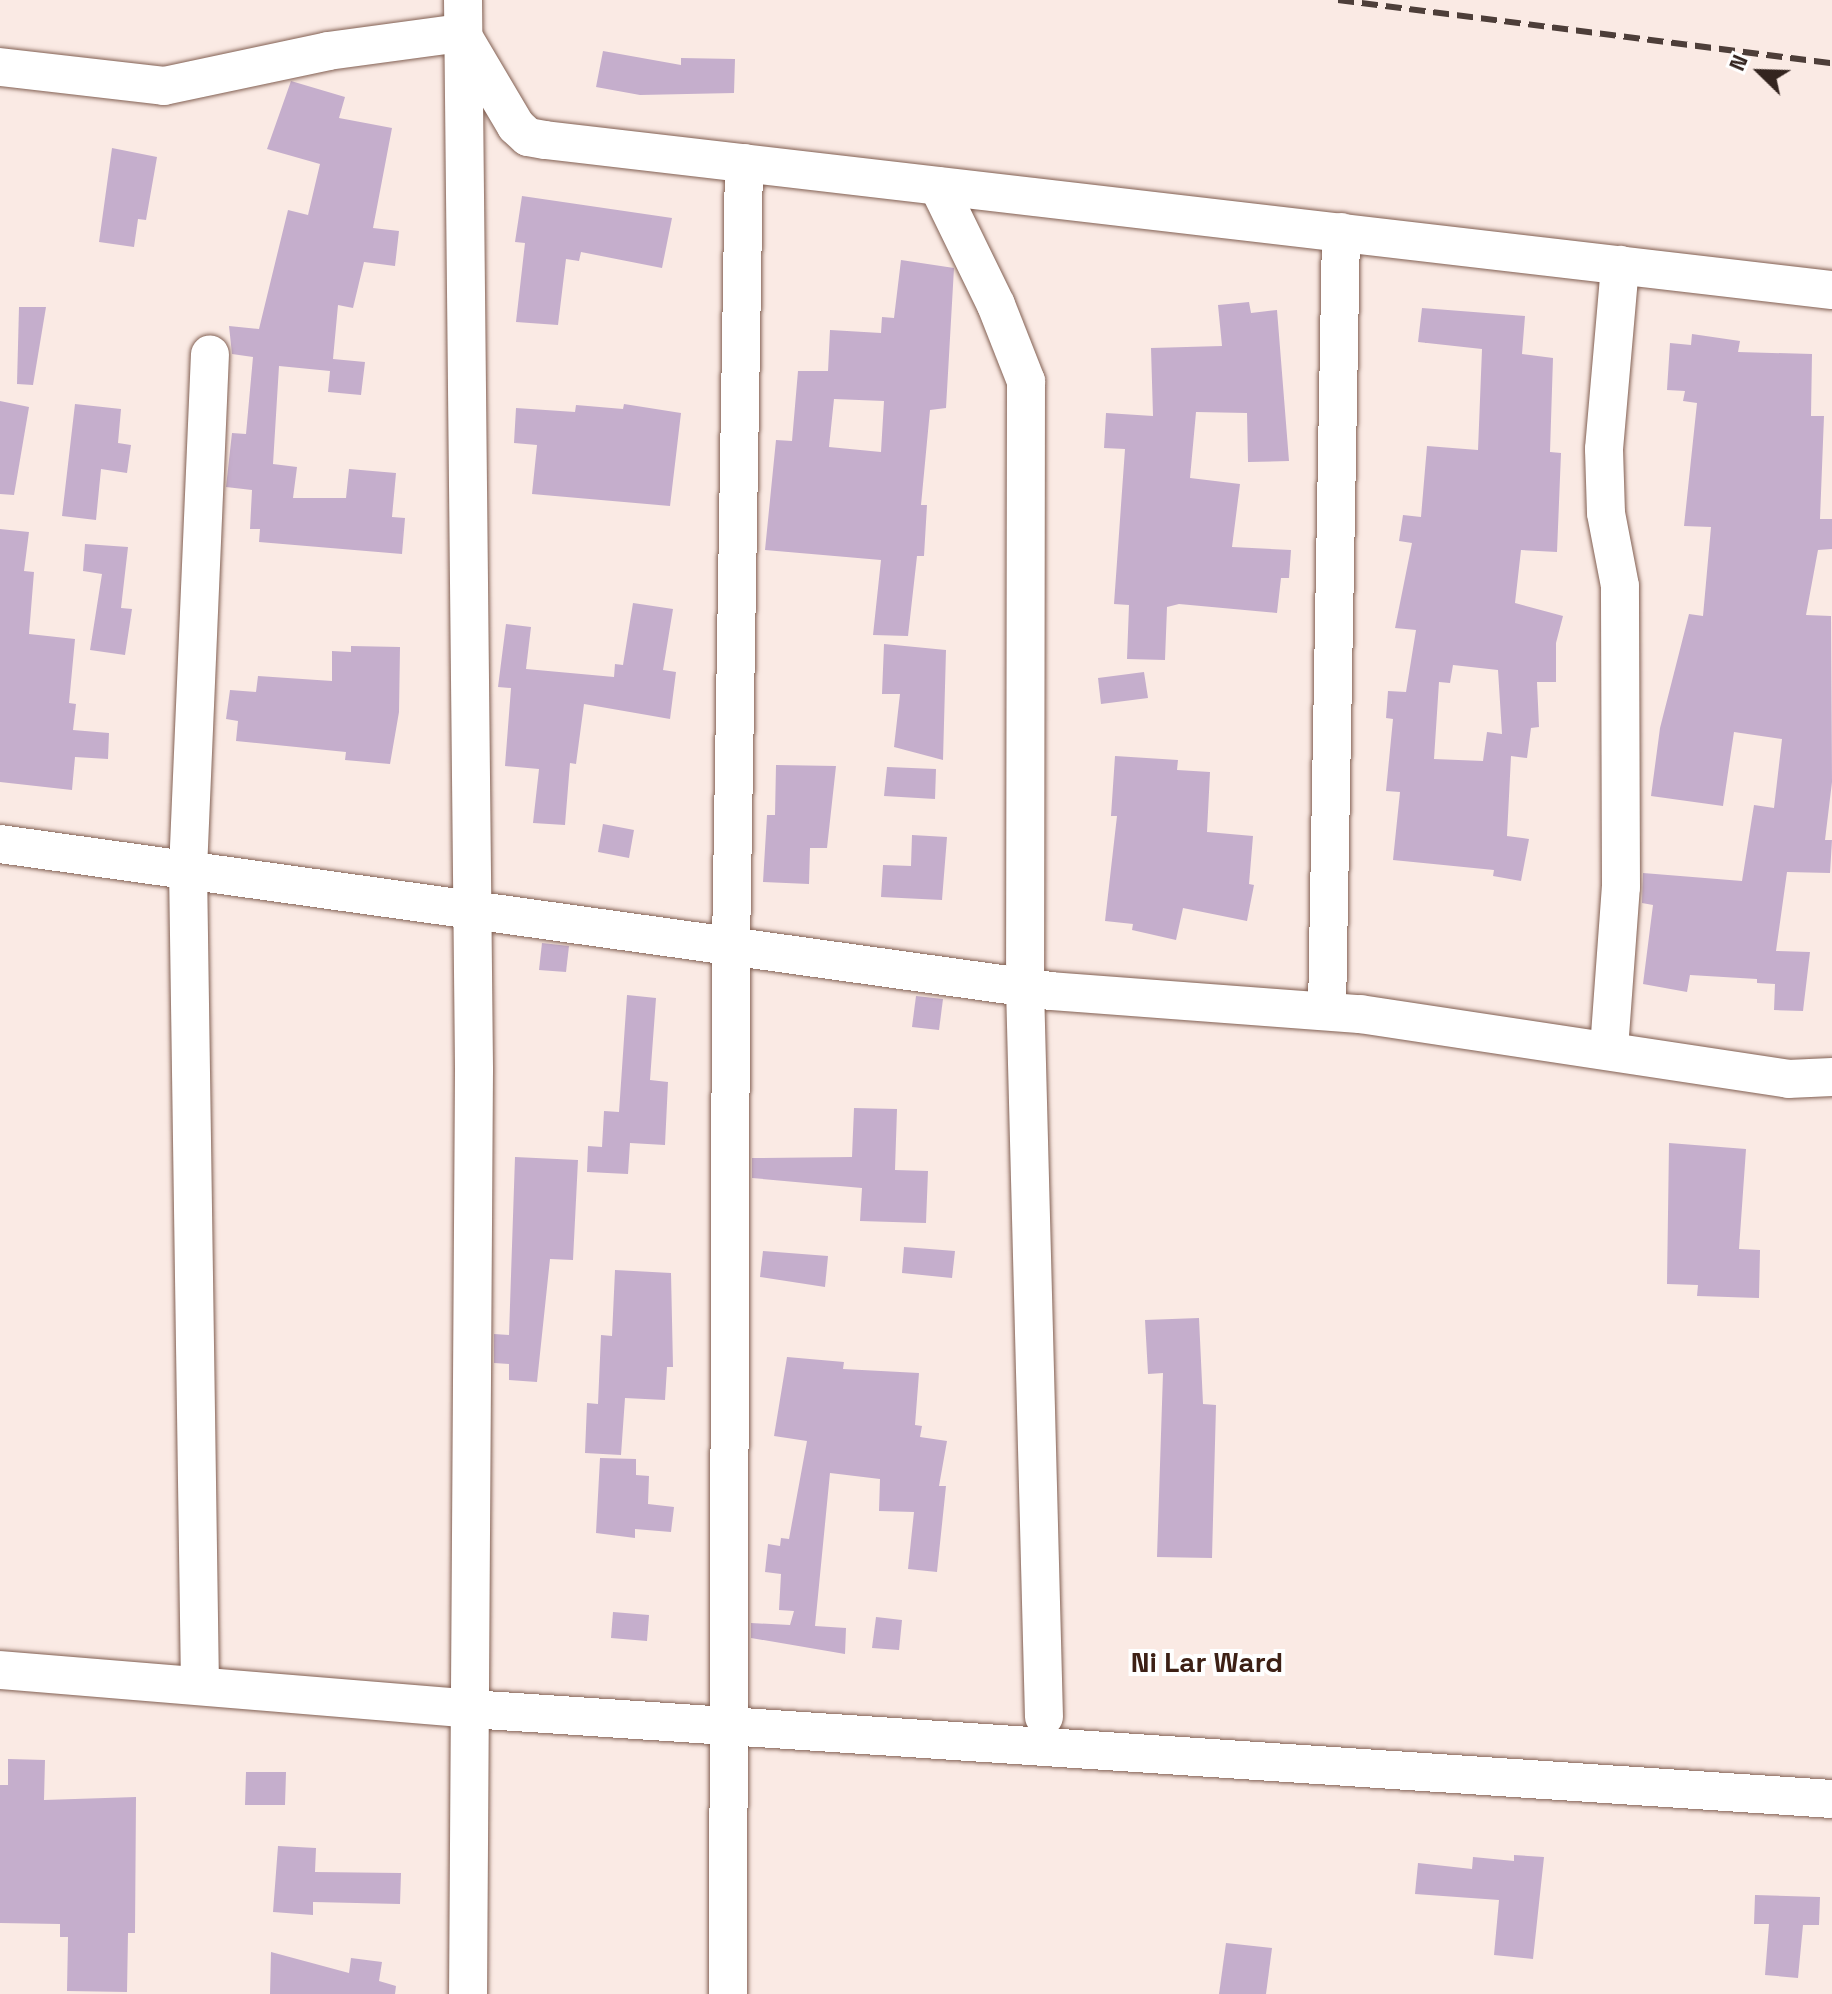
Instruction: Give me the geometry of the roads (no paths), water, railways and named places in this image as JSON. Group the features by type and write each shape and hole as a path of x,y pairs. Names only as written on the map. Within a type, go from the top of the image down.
{"street":[{"path":"0,67 164,86 328,51 462,17"},
{"path":"462,17 516,126 528,137 1832,290"},
{"path":"462,17 472,909 468,1994"},
{"path":"728,1994 731,946 744,163"},
{"path":"938,186 996,305 1026,381 1025,987 1044,1717"},
{"path":"1327,1011 1341,232"},
{"path":"1609,1049 1621,887 1620,586 1606,513 1604,449 1620,265"},
{"path":"200,1686 188,870 210,354"},
{"path":"0,844 1025,987 1327,1011 1609,1049 1788,1079 1832,1077"},
{"path":"0,1670 470,1709 1832,1799"}],"railway":[{"path":"1338,0 1832,63"}],"district":[{"name":"Ni Lar Ward","path":"1207,1662"}]}
